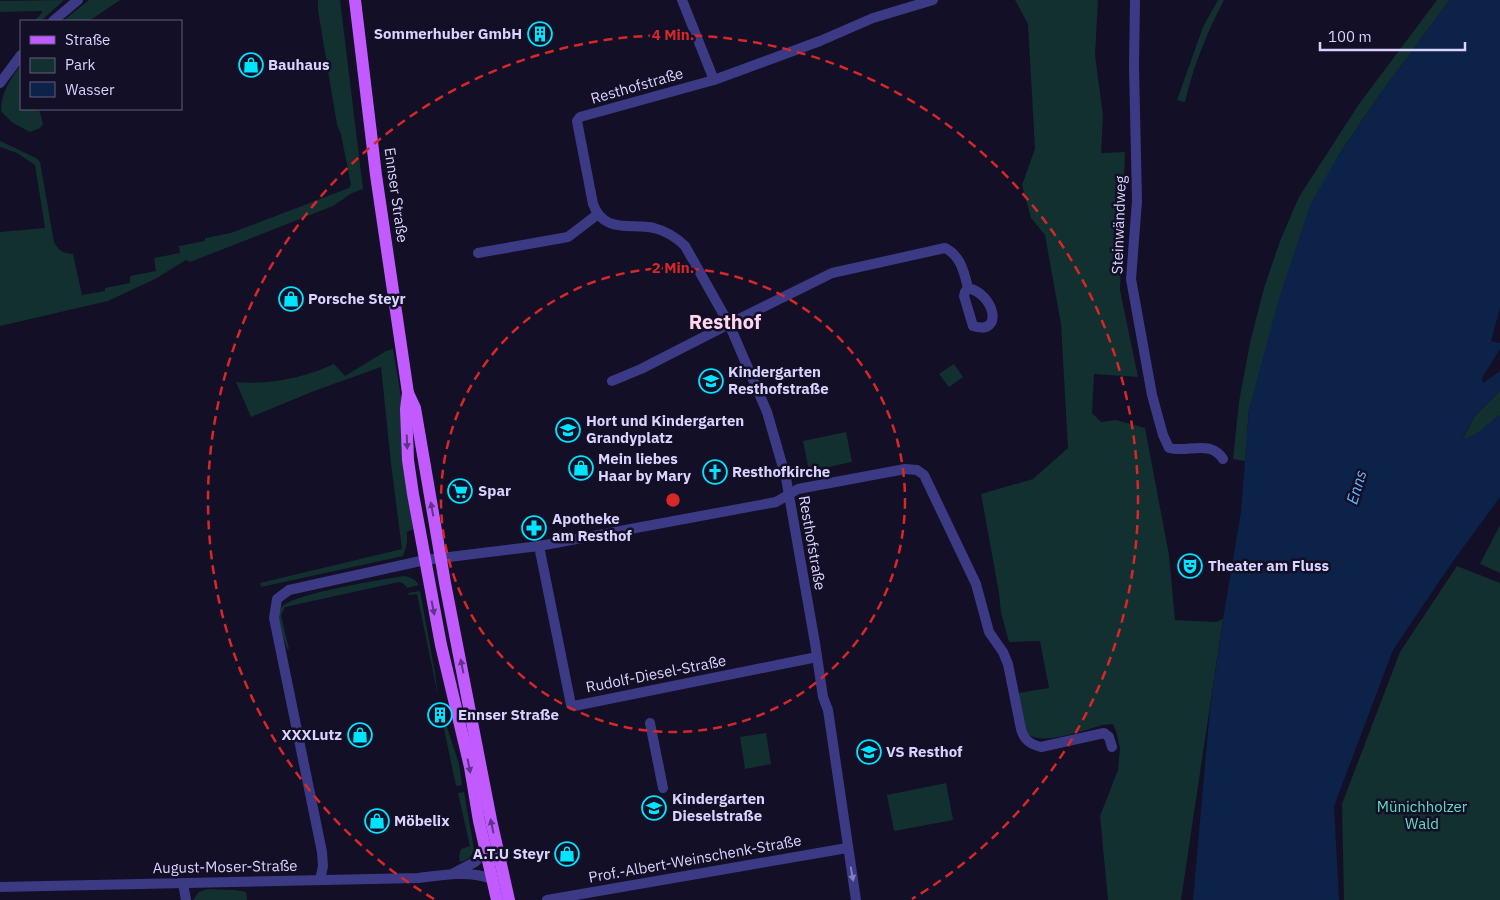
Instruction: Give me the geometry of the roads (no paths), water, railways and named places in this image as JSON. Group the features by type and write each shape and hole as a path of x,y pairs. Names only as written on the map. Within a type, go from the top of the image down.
{"main road":[{"name":"Ennser Straße","path":"355,0 376,175 408,393 406,409 408,460 424,560 450,686 470,767 497,900"},
{"name":"Ennser Straße","path":"408,393 415,408 491,820 509,900"}],"street":[{"path":"54,20 78,0"},
{"path":"682,0 714,80"},
{"name":"Resthofstraße","path":"856,900 828,710 822,697 817,657 786,478 767,412 728,324 685,246 677,238 653,228 614,226 598,214 593,204 577,120 580,117 714,80 820,41 873,18 933,0"},
{"name":"Steinwändweg","path":"1135,0 1134,76 1137,200 1131,279 1152,395 1163,435 1169,448 1176,450 1210,448 1224,459"},
{"path":"0,83 20,56"},
{"path":"478,253 568,238 598,214"},
{"path":"612,382 832,273 945,248 957,256 968,288"},
{"path":"320,880 323,866 322,852 274,618 277,599 289,590 424,560 539,546 776,502 798,489 906,469 917,470 924,475 976,584 989,632 1003,652 1008,664 1021,729 1025,739 1041,747 1104,733 1109,737 1112,747"},
{"name":"Rudolf-Diesel-Straße","path":"539,546 571,705 574,706 817,657"},
{"path":"650,723 663,788"},
{"name":"Prof.-Albert-Weinschenk-Straße","path":"547,900 847,848"},
{"name":"August-Moser-Straße","path":"451,874 475,862 486,850"},
{"name":"August-Moser-Straße","path":"0,887 418,878 451,874 479,875 492,879"},
{"path":"183,883 186,900"}],"water":[{"name":"Enns","path":"1450,0 1500,0 1500,308 1491,341 1500,343 1500,349 1482,378 1483,383 1500,371 1500,391 1475,416 1462,439 1475,435 1500,415 1500,497 1451,564 1393,650 1334,806 1339,900 1193,900 1210,709 1241,512 1249,409 1280,295 1310,205 1338,156 1378,97"}],"place":[{"name":"Sommerhuber GmbH","path":"540,34"},
{"name":"Bauhaus","path":"251,65"},
{"name":"Porsche Steyr","path":"291,299"},
{"name":"Kindergarten Resthofstraße","path":"711,381"},
{"name":"Hort und Kindergarten Grandyplatz","path":"568,430"},
{"name":"Mein liebes Haar by Mary","path":"581,468"},
{"name":"Resthofkirche","path":"715,472"},
{"name":"Spar","path":"460,491"},
{"name":"Apotheke am Resthof","path":"534,528"},
{"name":"Theater am Fluss","path":"1190,566"},
{"name":"Ennser Straße","path":"440,715"},
{"name":"XXXLutz","path":"360,735"},
{"name":"VS Resthof","path":"869,752"},
{"name":"Kindergarten Dieselstraße","path":"654,808"},
{"name":"Möbelix","path":"377,821"},
{"name":"A.T.U Steyr","path":"567,854"}],"district":[{"name":"Resthof","path":"725,322"}],"park label":[{"name":"Münichholzer Wald","path":"1422,816"}]}
